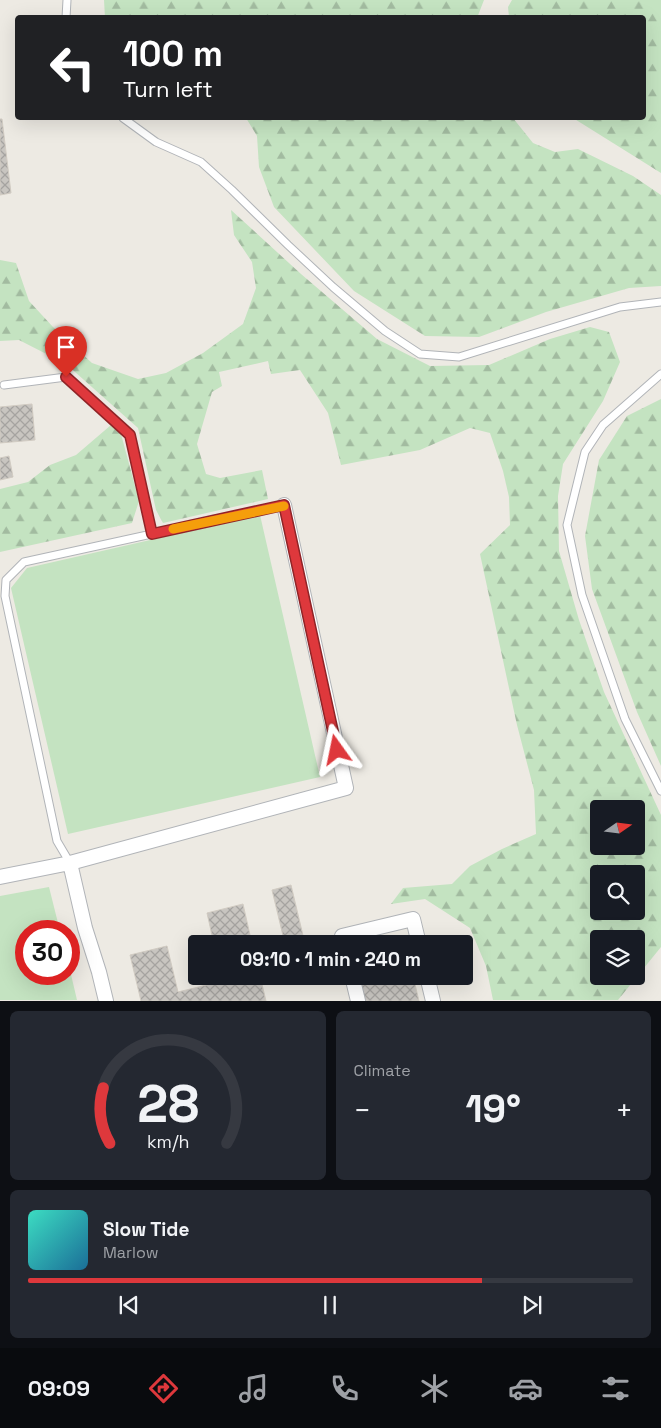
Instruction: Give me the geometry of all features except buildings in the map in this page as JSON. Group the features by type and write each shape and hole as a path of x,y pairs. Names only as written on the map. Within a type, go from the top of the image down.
{"street":[{"path":"0,877 70,862 346,788 284,505"},
{"path":"70,862 85,928 106,1000"},
{"path":"346,935 413,919 417,935"},
{"path":"354,985 358,1000"},
{"path":"429,985 433,1000"}],"lane":[{"path":"66,15 67,0"},
{"path":"126,120 156,142 201,162 333,287 385,331 420,354 459,357 620,307 661,302"},
{"path":"661,374 603,425 585,452 567,526 582,595 625,719 661,791"},
{"path":"4,385 66,377 130,435 152,534"},
{"path":"70,862 57,841 5,596 6,580 24,562 284,505"}],"green space":[{"path":"104,0 484,0 478,15 105,15"},
{"path":"512,0 661,0 661,173 576,120 646,120 646,15 509,15 508,7"},
{"path":"247,120 515,120 533,143 555,152 578,149 633,176 661,195 661,286 629,288 546,312 479,337 425,336 354,291 274,207 259,167 257,136"},
{"path":"231,210 301,274 377,339 430,366 489,365 550,339 590,327 609,332 620,362 603,401 563,464 558,496 559,551 579,620 604,692 661,815 661,947 645,967 645,930 590,930 590,985 630,985 618,1000 493,1000 486,966 470,928 425,899 391,904 403,888 452,884 470,866 536,834 534,790 517,725 480,554 510,525 509,497 503,471 490,433 470,428 420,450 341,465 328,413 300,370 271,374 268,361 219,372 222,386 212,392 197,444 206,474 220,478 262,470 268,499 163,523 156,510 138,428 66,364 19,340 0,341 0,260 16,263 29,301 53,327 92,363 138,379 166,373 203,353 243,324 256,288 252,262 234,235"},
{"path":"661,399 661,766 637,712 592,589 585,536 599,460 627,416"},
{"path":"111,425 121,434 139,501 132,523 0,552 0,489 28,482 50,465 76,455"},
{"path":"260,515 320,777 68,834 11,588 27,568"},
{"path":"49,887 57,920 15,920 15,985 73,985 77,1000 0,1000 0,896"}],"slow traffic":[{"path":"173,529 284,506"}],"route":[{"path":"66,377 130,435 152,534 284,505 337,750"}]}
